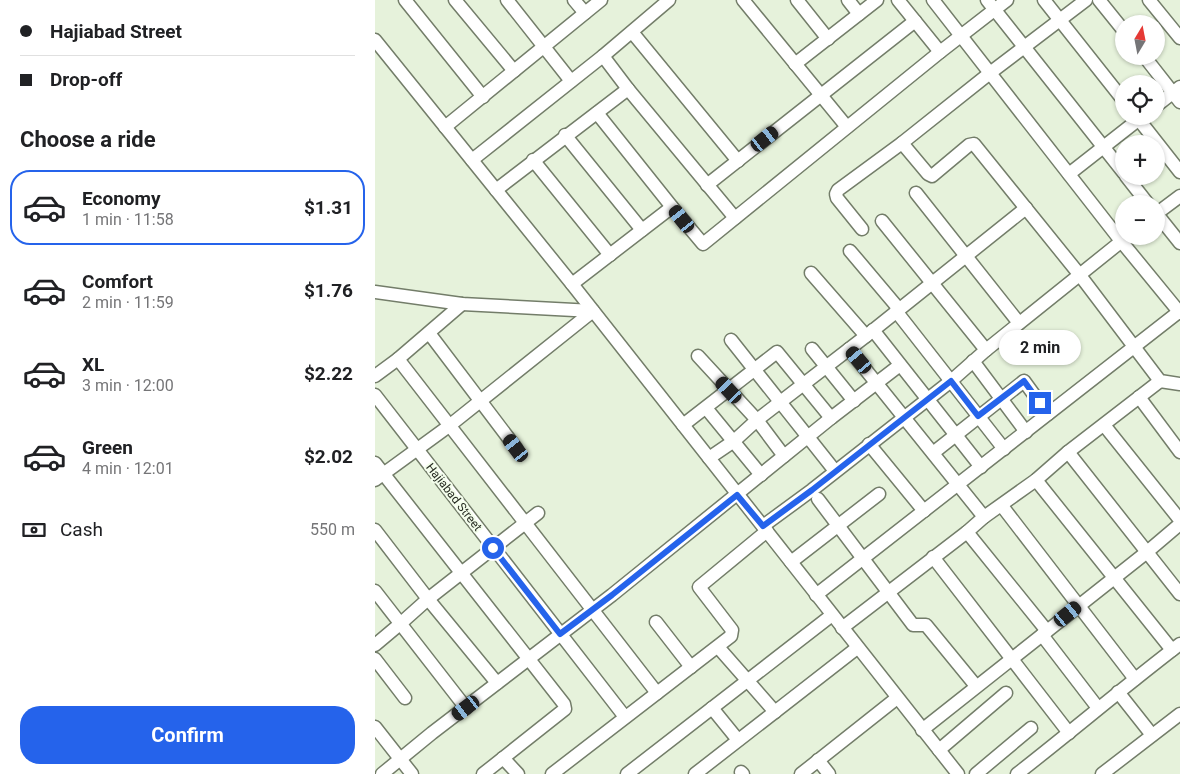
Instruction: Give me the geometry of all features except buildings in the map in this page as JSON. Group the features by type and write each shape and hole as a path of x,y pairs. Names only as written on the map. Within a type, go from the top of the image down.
{"street":[{"path":"405,0 483,97"},
{"path":"455,0 514,71"},
{"path":"507,0 543,48 571,81"},
{"path":"574,0 585,13"},
{"path":"445,127 601,0"},
{"path":"473,160 603,56 669,0"},
{"path":"743,0 847,127"},
{"path":"797,0 828,39"},
{"path":"848,0 859,14"},
{"path":"795,64 877,0"},
{"path":"898,0 940,52"},
{"path":"933,0 1069,174 1115,228"},
{"path":"597,113 703,244 961,36 991,5 1007,0"},
{"path":"1044,0 1115,90"},
{"path":"862,229 837,198 838,190 902,143 1023,46 1086,0"},
{"path":"1099,0 1115,20"},
{"path":"1149,0 1180,38"},
{"path":"991,5 1115,162"},
{"path":"707,185 915,22"},
{"path":"632,32 738,161"},
{"path":"375,40 572,284 958,774"},
{"path":"603,56 735,218"},
{"path":"1152,65 1177,94 1165,101"},
{"path":"496,190 628,89"},
{"path":"1069,174 1129,125"},
{"path":"1145,125 1180,172"},
{"path":"565,136 642,230"},
{"path":"902,143 928,174 932,176 969,145 974,144 1079,274 1161,381 1180,384"},
{"path":"533,160 610,255"},
{"path":"1134,185 1142,195"},
{"path":"916,193 1019,323"},
{"path":"1165,207 1180,196"},
{"path":"572,284 672,207"},
{"path":"709,458 734,441 757,420 870,333 1025,208"},
{"path":"882,221 986,350"},
{"path":"1165,225 1180,243"},
{"path":"552,774 731,636 732,630 699,587 765,528 951,381 986,350 1116,245"},
{"path":"816,595 1180,312 1129,245"},
{"path":"850,251 898,310 1004,449"},
{"path":"811,274 900,364 981,467"},
{"path":"375,292 462,304 593,311"},
{"path":"375,376 398,359 462,304"},
{"path":"379,477 449,426 593,311"},
{"path":"429,333 516,448"},
{"path":"731,340 835,471"},
{"path":"812,349 854,401"},
{"path":"849,349 983,517"},
{"path":"683,425 777,352 831,418"},
{"path":"698,356 757,420 784,456"},
{"path":"398,359 657,693"},
{"path":"973,361 1026,432"},
{"path":"382,774 527,659 593,610 900,364"},
{"path":"933,453 1024,381 1048,414"},
{"path":"842,628 967,532 983,517 1036,480 1068,452 1161,381"},
{"name":"Hajiabad Street","path":"375,395 625,717"},
{"path":"1139,398 1180,452"},
{"path":"706,408 761,475"},
{"path":"1104,425 1180,520"},
{"path":"869,444 924,511"},
{"path":"1068,452 1180,594"},
{"path":"375,463 379,477 461,573 565,709 483,774"},
{"path":"1017,774 1176,647 1113,578 1036,480"},
{"path":"791,562 879,494"},
{"path":"818,499 913,625 927,625 976,686"},
{"path":"1001,506 1135,679"},
{"path":"375,644 428,598 538,514"},
{"path":"922,730 1180,524"},
{"path":"375,530 497,683"},
{"path":"967,532 1045,633 1098,708"},
{"path":"933,557 1069,733"},
{"path":"375,591 466,708"},
{"path":"627,774 832,615"},
{"path":"656,622 691,667"},
{"path":"718,647 775,712"},
{"path":"695,774 857,648"},
{"path":"375,659 405,698"},
{"path":"1118,692 1152,735"},
{"path":"939,750 1006,693"},
{"path":"801,774 897,698"},
{"path":"712,708 738,740"},
{"path":"1102,774 1180,714"},
{"path":"375,727 412,774"},
{"path":"975,774 1031,728"},
{"path":"503,758 518,774"},
{"path":"818,760 829,774"}],"route":[{"path":"493,548 560,634 737,495 763,526 951,381 978,416 1024,381 1040,403"}]}
